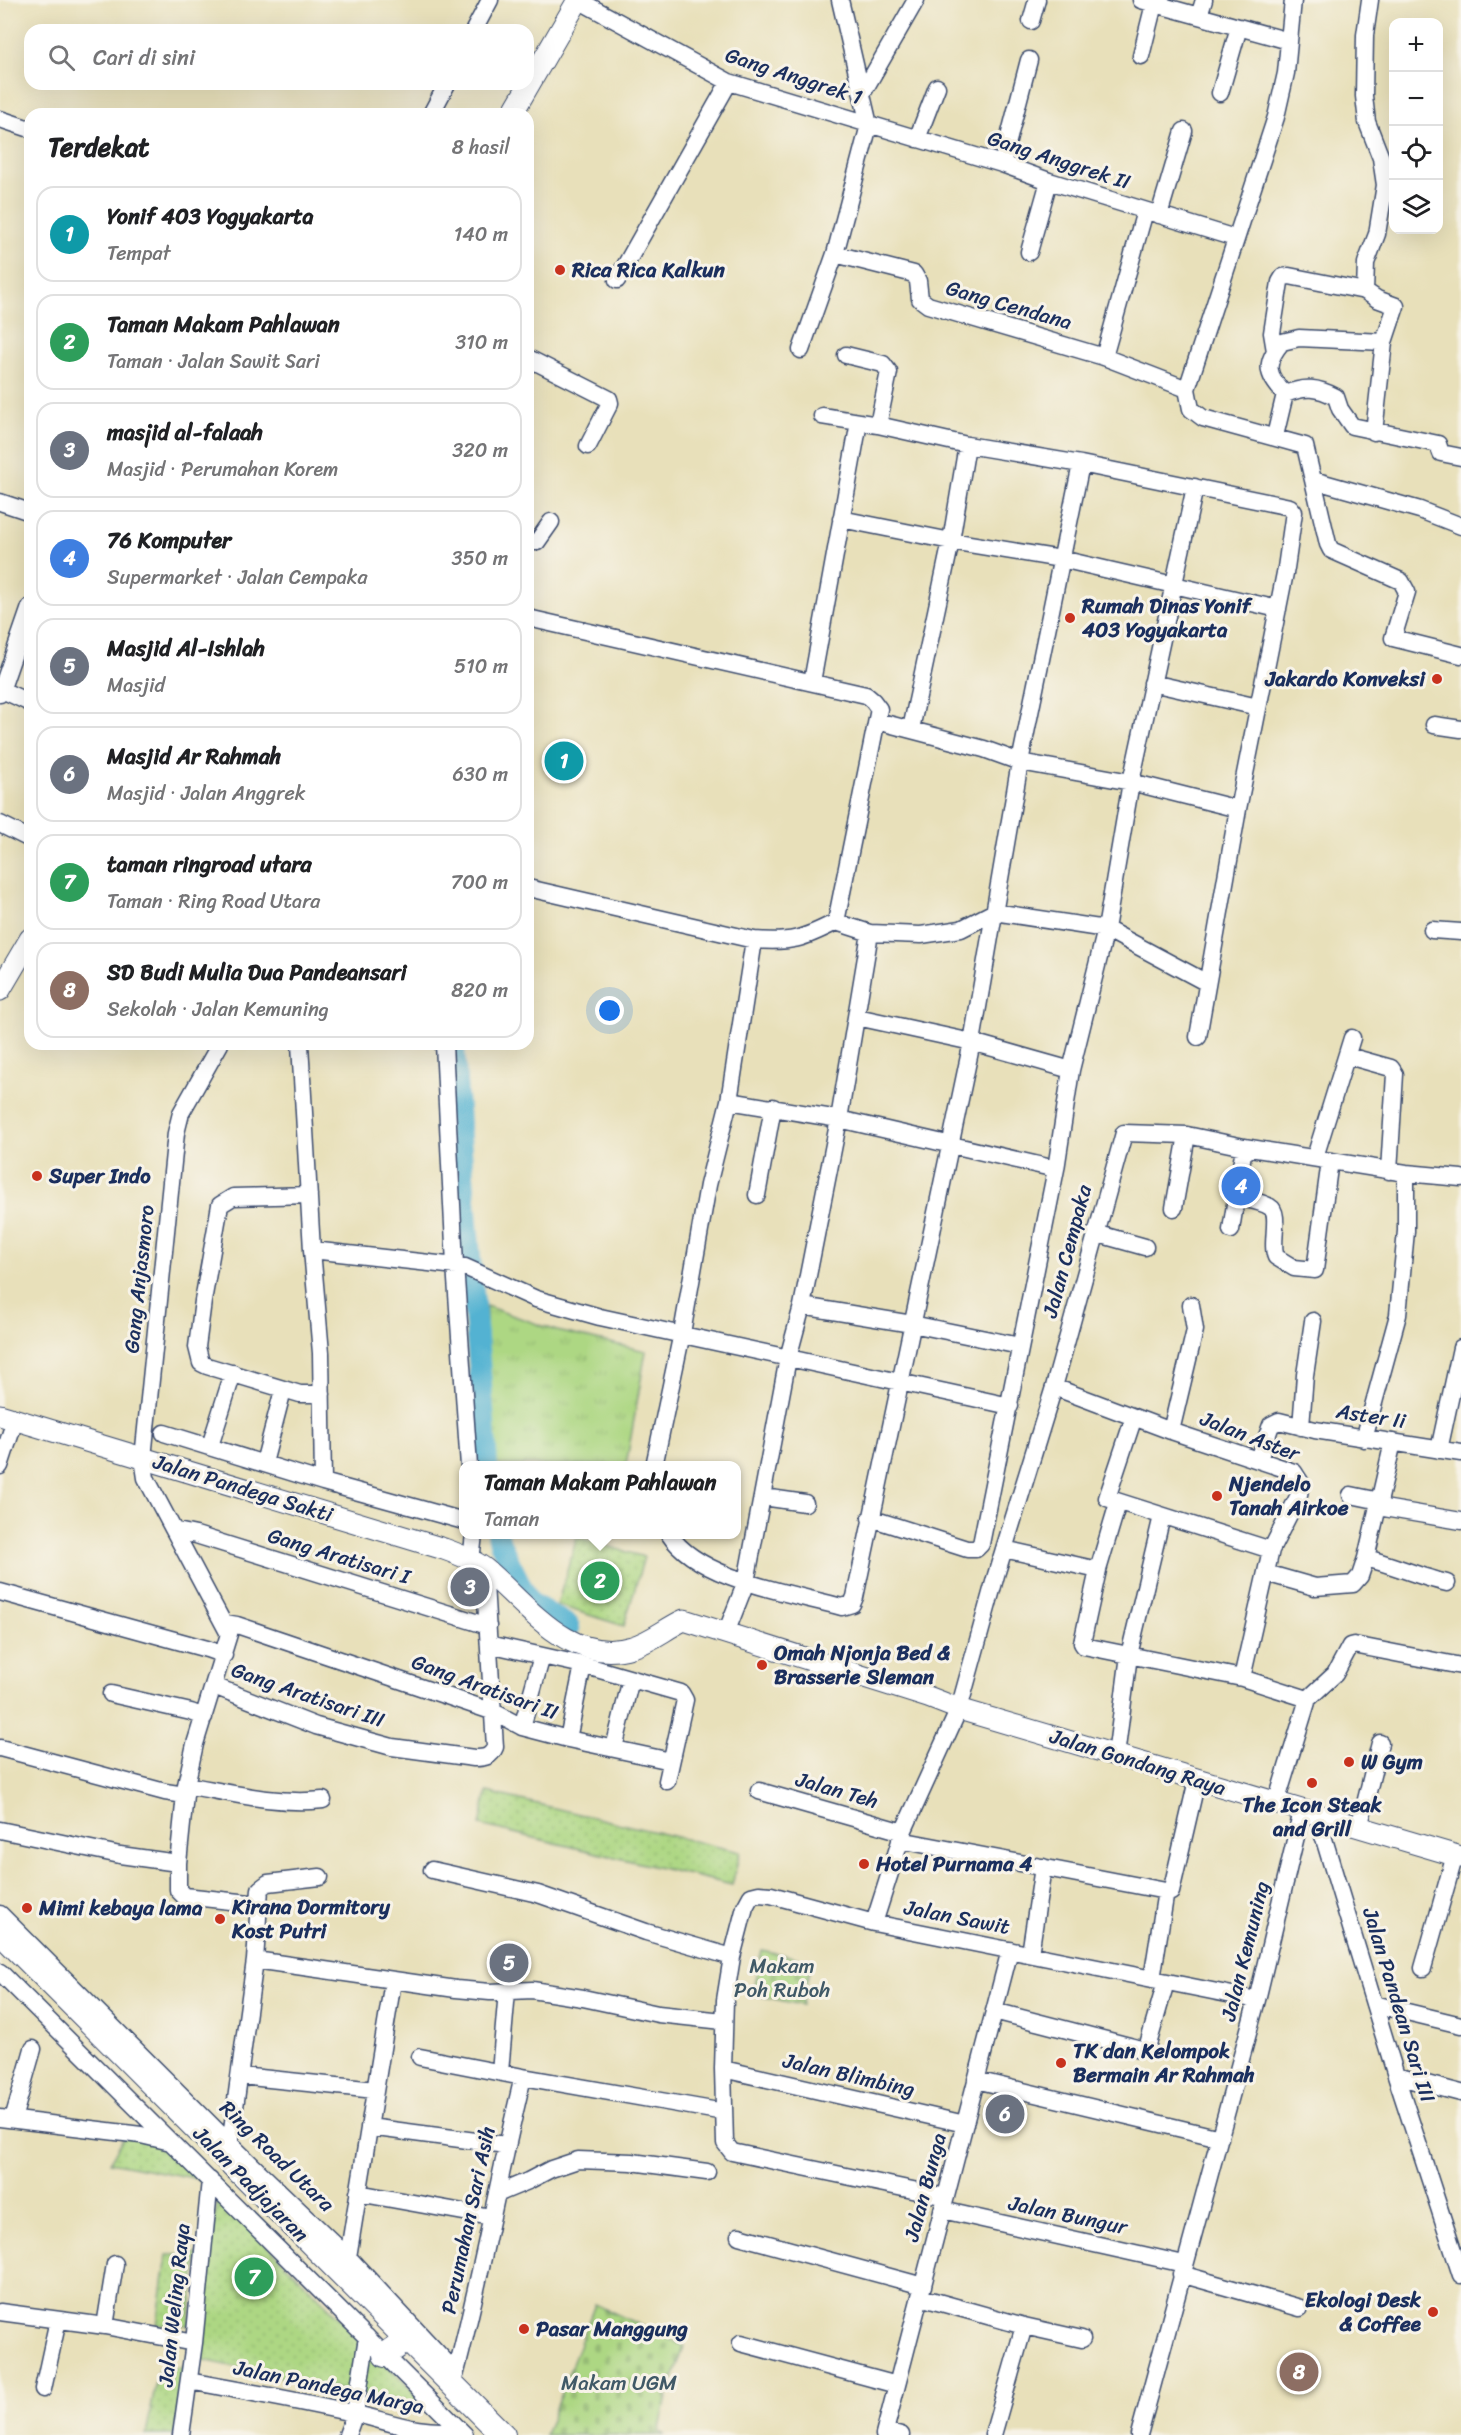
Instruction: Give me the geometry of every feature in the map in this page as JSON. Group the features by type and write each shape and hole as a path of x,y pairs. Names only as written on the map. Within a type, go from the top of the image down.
{"highway":[{"name":"Jalan Padjajaran","path":"0,1932 132,2053 503,2435"},
{"name":"Jalan Padjajaran","path":"0,1951 392,2351 469,2433"}],"main road":[{"path":"534,76 578,0"},
{"path":"515,108 526,90"},
{"path":"0,990 24,949"},
{"name":"Jalan Pandega Sakti","path":"7,1418 444,1549 477,1565 551,1630 592,1648 612,1651 630,1648 645,1643 684,1620 726,1633"},
{"name":"Jalan Gondang Raya","path":"726,1633 1116,1756 1458,1856"}],"street":[{"path":"477,24 490,0"},
{"name":"Gang Anggrek 1","path":"578,0 729,82 869,125"},
{"path":"801,350 835,254 869,125 840,0"},
{"path":"862,94 916,0"},
{"path":"1031,21 1037,0"},
{"path":"1293,0 1286,73 1276,117 1187,389 1191,410 1203,418 1305,446 1331,550 1401,581 1405,585 1407,592 1393,638 1461,655"},
{"path":"1365,291 1366,263 1377,234 1385,185 1381,158 1367,122 1364,96 1365,35 1370,0"},
{"path":"1141,56 1147,2 1202,8 1239,27 1289,41"},
{"path":"1220,93 1239,27"},
{"path":"1002,164 1029,60"},
{"path":"617,280 729,82"},
{"path":"916,139 937,87"},
{"path":"434,108 444,90"},
{"path":"0,119 24,127"},
{"name":"Gang Anggrek II","path":"869,125 1002,164 1049,181 1235,238"},
{"path":"1104,357 1152,213 1184,131"},
{"path":"1029,252 1049,181"},
{"name":"Gang Cendana","path":"835,254 914,274 918,281 920,299 928,305 1104,357 1187,389"},
{"path":"1275,351 1272,333 1280,282 1283,277 1289,276 1365,291 1377,299 1396,306 1384,342 1374,432"},
{"path":"1285,394 1275,384 1269,371 1269,360 1282,342 1299,338 1384,342"},
{"path":"846,355 887,367 878,425"},
{"path":"534,361 609,399 610,403 588,446"},
{"path":"1285,394 1302,387 1327,392 1336,397 1340,409 1352,426 1438,444 1441,453 1461,457"},
{"path":"1275,436 1285,394"},
{"path":"822,416 1283,504 1290,507 1294,513 1198,1037"},
{"path":"812,682 859,422"},
{"path":"911,729 951,541 967,445"},
{"path":"673,1539 681,1550 697,1562 746,1582 846,1608 855,1598 972,1042 1020,762 1081,464"},
{"path":"1314,480 1420,510 1461,526"},
{"path":"870,1518 967,1549 979,1548 983,1539 1056,1169 1071,1070 1106,929 1131,783 1195,488"},
{"path":"0,502 24,510"},
{"path":"841,519 951,541 1061,558 1278,609"},
{"path":"534,542 537,542 551,522"},
{"path":"534,619 866,695 873,701 879,709 877,721 836,922"},
{"path":"24,625 1,692 24,701"},
{"path":"1152,682 1258,707"},
{"path":"877,721 984,749 1020,762 1131,783 1238,809"},
{"path":"1434,725 1461,729"},
{"path":"0,824 24,835"},
{"path":"534,889 754,940 782,942 801,939 836,922 870,933 921,935 961,929 994,912 1106,929 1208,983"},
{"path":"1432,930 1461,932"},
{"path":"726,1633 746,1582 788,1358 802,1306 839,1119 870,933"},
{"path":"655,1461 682,1334 708,1185 729,1101 754,940"},
{"path":"857,1017 972,1042 1071,1070"},
{"path":"1237,1197 1269,1206 1274,1210 1276,1221 1272,1247 1276,1257 1293,1268 1315,1270 1322,1159 1352,1038"},
{"name":"Gang Anjasmoro","path":"143,1458 176,1133 182,1113 217,1050"},
{"path":"300,1050 312,1250 319,1316 323,1482"},
{"path":"444,1050 460,1266 469,1461"},
{"path":"1348,1056 1391,1068 1395,1074 1389,1171"},
{"path":"729,1101 839,1119 1056,1169"},
{"path":"757,1194 773,1107"},
{"name":"Jalan Cempaka","path":"959,1708 1004,1549 1054,1387 1124,1133 1187,1136 1389,1171 1461,1178"},
{"path":"1174,1208 1187,1136"},
{"path":"1231,1230 1244,1147"},
{"path":"1364,1438 1398,1315 1406,1231 1406,1173"},
{"path":"309,1194 233,1197 220,1205 206,1280 197,1347 201,1363 283,1390 310,1395 322,1394"},
{"path":"1095,1233 1145,1247"},
{"path":"312,1250 460,1266 555,1305 1010,1406"},
{"path":"1171,1431 1195,1330 1191,1305"},
{"path":"802,1306 912,1324 1020,1346"},
{"path":"1301,1427 1305,1375 1313,1322"},
{"path":"1439,1450 1461,1348"},
{"path":"210,1446 232,1373"},
{"name":"Jalan Aster","path":"1054,1387 1171,1431 1294,1472 1301,1483 1299,1495 1272,1550 1242,1678"},
{"path":"264,1463 283,1390"},
{"path":"1134,1417 1107,1498 1272,1550"},
{"path":"0,1466 7,1418"},
{"name":"Aster Ii","path":"1259,1459 1271,1425 1275,1422 1461,1453"},
{"path":"164,1433 323,1482 459,1520"},
{"path":"1266,1573 1314,1587 1353,1584 1360,1576 1366,1558 1393,1442"},
{"path":"143,1458 147,1478 177,1531 229,1634 204,1717 186,1790 178,1863 178,1890 184,1896 259,1904"},
{"path":"1351,1495 1379,1504 1461,1521"},
{"path":"763,1497 805,1503"},
{"path":"1118,1503 1098,1570 1082,1643 1087,1648 1242,1678 1308,1699"},
{"path":"1116,1756 1129,1655 1162,1516"},
{"name":"Gang Aratisari I","path":"177,1531 196,1534 488,1626"},
{"path":"474,1539 488,1626 494,1712"},
{"path":"1004,1549 1098,1570"},
{"path":"1366,1558 1399,1567 1422,1578 1447,1583"},
{"path":"0,1592 224,1655"},
{"name":"Gang Aratisari II","path":"225,1623 494,1712 522,1727 671,1761"},
{"path":"489,1644 583,1665 672,1689 683,1696 685,1700 667,1781"},
{"path":"1276,1803 1308,1699 1335,1674 1350,1646 1461,1666"},
{"path":"522,1727 542,1656"},
{"path":"568,1739 583,1665"},
{"path":"614,1748 631,1679"},
{"name":"Gang Aratisari III","path":"214,1686 316,1726 392,1747 474,1758 487,1757 493,1753 495,1746 494,1712"},
{"path":"111,1695 191,1712 204,1717"},
{"name":"Jalan Sawit","path":"959,1708 902,1836 874,1923 1257,2000"},
{"path":"1359,1828 1380,1743"},
{"path":"0,1748 165,1792 186,1790 305,1802 322,1800"},
{"path":"994,2011 1141,2049 1147,2048 1159,1980 1167,1891 1171,1892 1197,1780"},
{"name":"Jalan Teh","path":"759,1791 902,1836 1042,1868 1167,1891"},
{"name":"Jalan Kemuning","path":"1139,2435 1309,1814"},
{"name":"Jalan Pandean Sari III","path":"1309,1814 1374,2004 1461,2275"},
{"path":"0,1830 120,1855 178,1863"},
{"path":"1424,1968 1458,1856"},
{"path":"1030,1954 1042,1868"},
{"path":"432,1870 538,1894 646,1932 732,1957"},
{"path":"230,2144 255,1960 260,1889 263,1885 320,1876"},
{"name":"Jalan Bungur","path":"874,1923 771,1895 755,1895 747,1902 732,1957 723,2021 725,2144 732,2151 944,2204 1183,2269"},
{"name":"Ring Road Utara","path":"0,1914 132,2053 348,2257 518,2435"},
{"name":"Jalan Bunga","path":"890,2434 897,2385 1010,1950"},
{"path":"255,1960 456,1989 552,1993 657,2014 723,2021"},
{"path":"2,1977 367,2337 392,2351"},
{"path":"348,2257 393,1981"},
{"path":"500,2072 507,1990"},
{"path":"1374,2004 1461,2025"},
{"path":"33,2049 6,2118 141,2135 171,2142"},
{"path":"420,2056 523,2077 724,2112"},
{"name":"Jalan Blimbing","path":"723,2069 965,2124"},
{"path":"241,2076 375,2090"},
{"path":"1396,2076 1461,2093"},
{"name":"Perumahan Sari Asih","path":"456,2372 475,2302 506,2145 523,2077"},
{"path":"976,2080 1220,2138"},
{"path":"369,2127 506,2145"},
{"path":"496,2194 551,2169 578,2160 632,2162 707,2172"},
{"name":"Jalan Weling Raya","path":"181,2435 194,2343 210,2180"},
{"path":"358,2193 491,2217"},
{"path":"739,2236 1024,2326 1082,2338"},
{"path":"105,2326 115,2264"},
{"path":"1183,2269 1300,2308"},
{"path":"0,2312 105,2326 194,2343"},
{"path":"42,2389 58,2320"},
{"path":"993,2435 1024,2326"},
{"path":"347,2435 355,2413 367,2337"},
{"path":"741,2343 897,2385"},
{"name":"Jalan Pandega Marga","path":"189,2381 355,2413 412,2433 469,2433"}],"green space":[{"path":"486,1306 557,1331 646,1351 627,1461 487,1461"},
{"path":"576,1539 584,1539 644,1557 624,1626 557,1605"},
{"path":"487,1792 740,1852 732,1885 480,1825"},
{"name":"Makam Poh Ruboh","path":"762,1950 811,1961 802,2005 752,1994"},
{"path":"124,2137 164,2142 204,2180 110,2162"},
{"path":"218,2196 431,2409 198,2359"},
{"path":"198,2254 189,2325 157,2325 167,2255"},
{"name":"Makam UGM","path":"595,2304 684,2346 668,2393 659,2432 665,2435 545,2435"},
{"path":"183,2367 175,2435 146,2435 158,2370"}],"waterway":[{"path":"454,1050 487,1461"},
{"path":"499,1539 529,1602 569,1626"}],"place":[{"name":"Rica Rica Kalkun","path":"560,270"},
{"name":"Rumah Dinas Yonif 403 Yogyakarta","path":"1070,618"},
{"name":"Jakardo Konveksi","path":"1437,679"},
{"name":"Yonif 403 Yogyakarta","path":"564,761"},
{"name":"Super Indo","path":"37,1176"},
{"name":"76 Komputer","path":"1241,1186"},
{"name":"Njendelo Tanah Airkoe","path":"1217,1496"},
{"name":"Taman Makam Pahlawan","path":"600,1581"},
{"name":"masjid al-falaah","path":"470,1587"},
{"name":"Omah Njonja Bed & Brasserie Sleman","path":"762,1665"},
{"name":"W Gym","path":"1349,1762"},
{"name":"The Icon Steak and Grill","path":"1312,1783"},
{"name":"Hotel Purnama 4","path":"864,1864"},
{"name":"Mimi kebaya lama","path":"27,1908"},
{"name":"Kirana Dormitory Kost Putri","path":"220,1919"},
{"name":"Masjid Al-Ishlah","path":"509,1963"},
{"name":"TK dan Kelompok Bermain Ar Rahmah","path":"1061,2063"},
{"name":"Masjid Ar Rahmah","path":"1005,2114"},
{"name":"taman ringroad utara","path":"254,2277"},
{"name":"Ekologi Desk & Coffee","path":"1433,2312"},
{"name":"Pasar Manggung","path":"524,2329"},
{"name":"SD Budi Mulia Dua Pandeansari","path":"1299,2372"}]}
